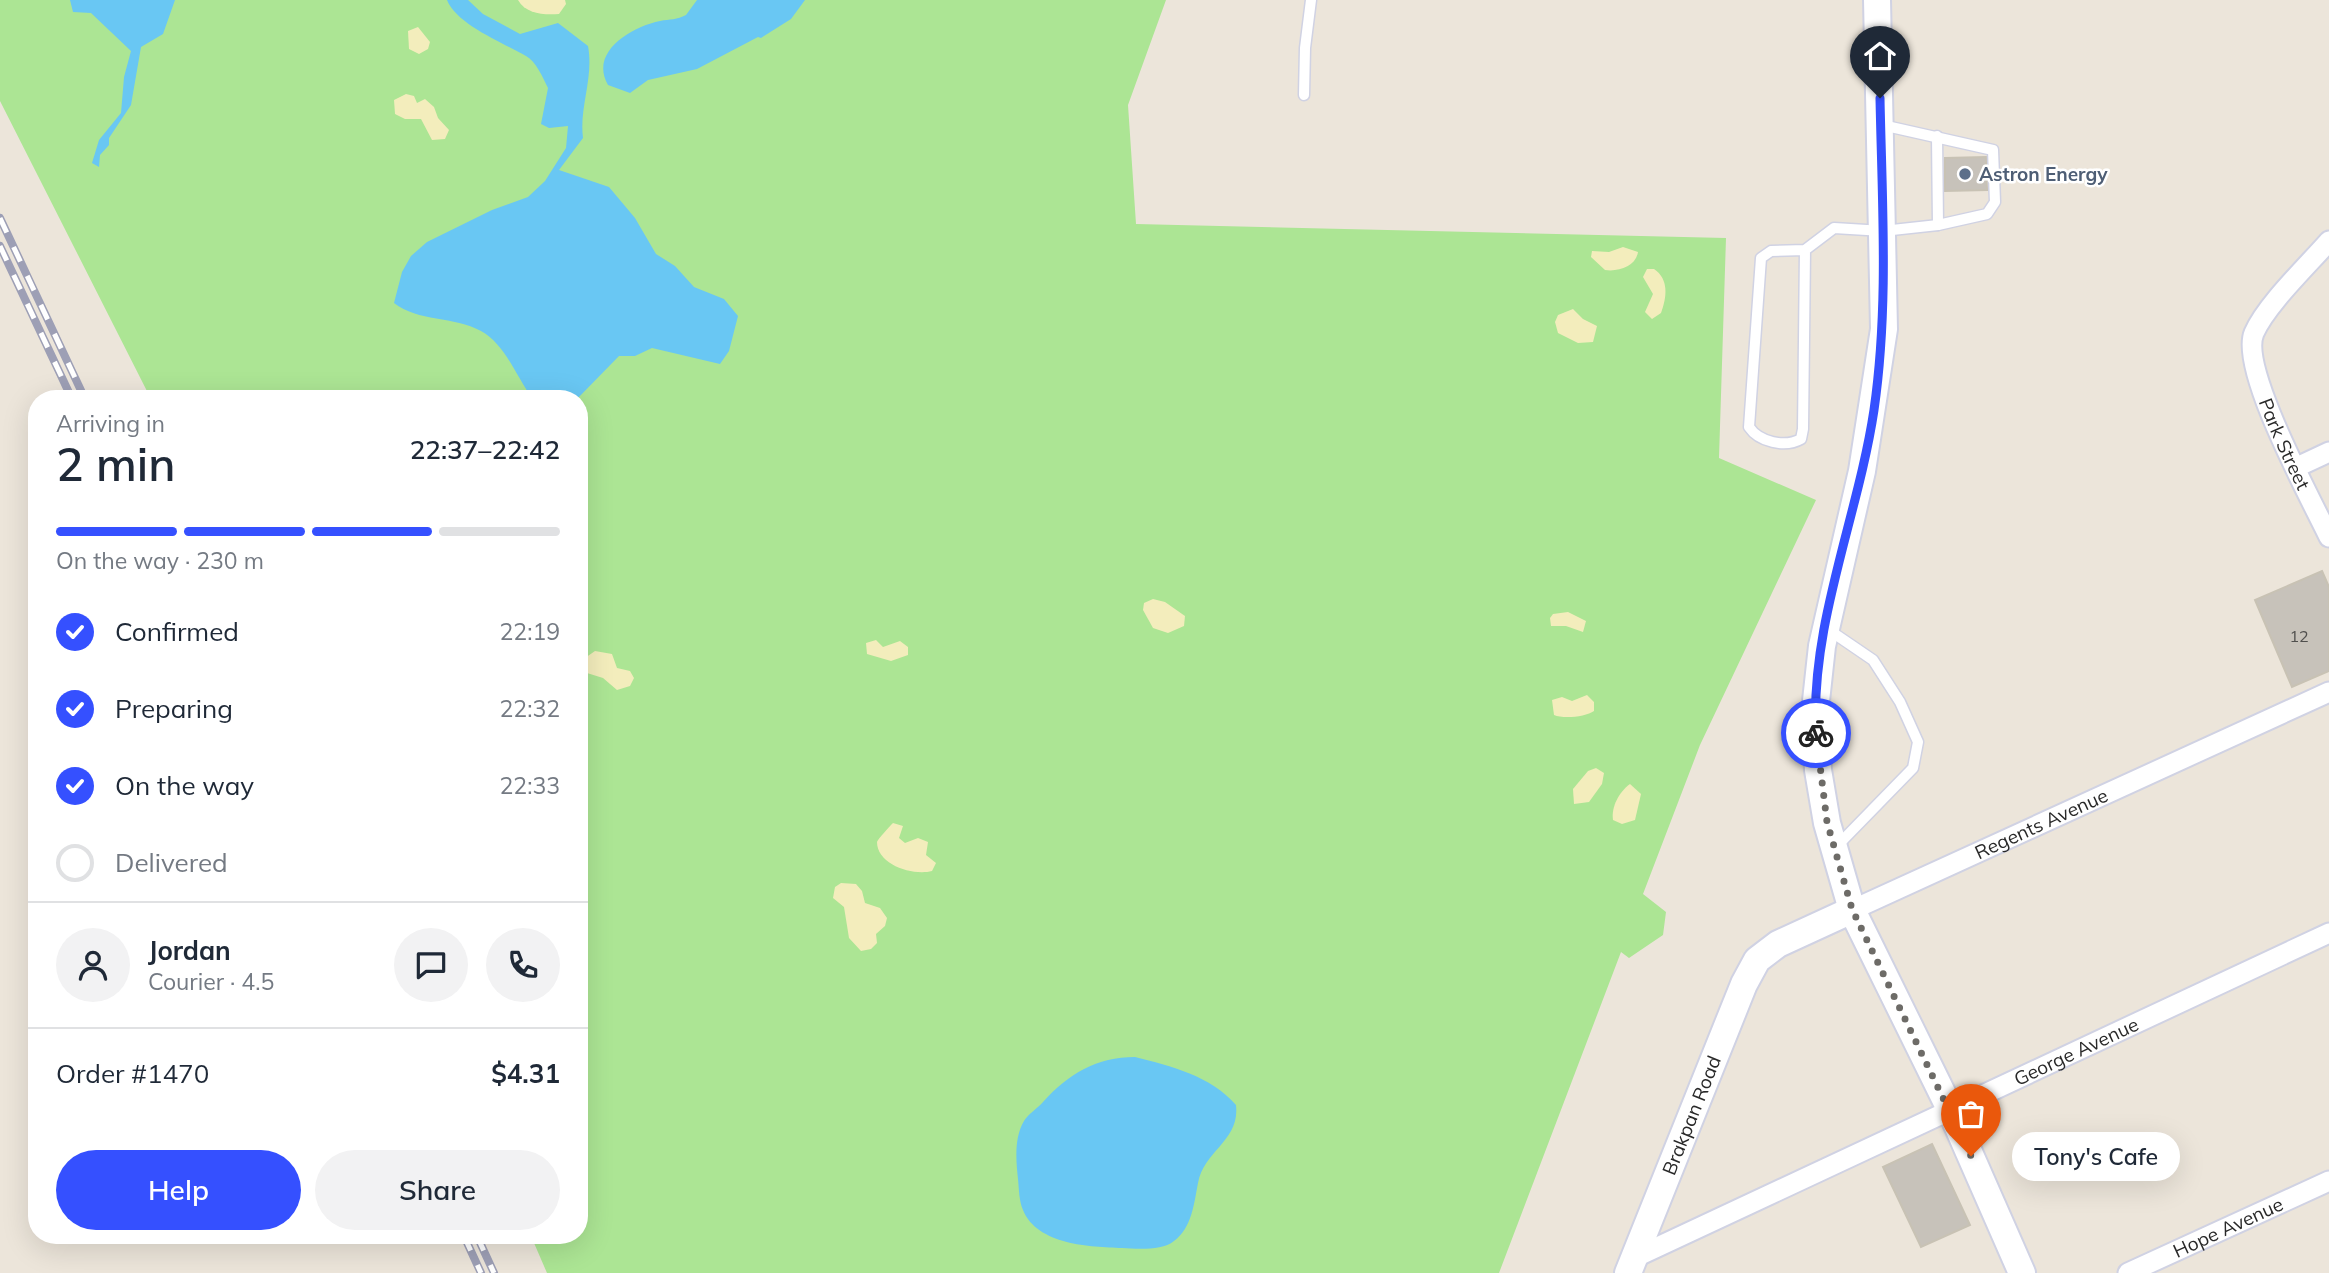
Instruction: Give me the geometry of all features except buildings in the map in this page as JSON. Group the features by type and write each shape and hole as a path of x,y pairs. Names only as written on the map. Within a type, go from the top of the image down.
{"main road":[{"path":"1877,0 1884,329 1874,412 1826,628 1815,710 1818,770 1833,850 1852,909 1950,1109 2022,1273"},
{"name":"Regents Avenue","path":"1757,960 1778,944 1852,909"},
{"name":"Brakpan Road","path":"1631,1265 1744,984 1757,960"}],"street":[{"name":"Park Street","path":"2329,241 2263,319 2251,346 2262,391 2329,537"},
{"path":"2297,467 2329,452"},
{"name":"Regents Avenue","path":"1852,909 2329,692"},
{"name":"George Avenue","path":"1631,1265 1950,1109 2329,933"},
{"name":"Hope Avenue","path":"2128,1273 2329,1181"}],"lane":[{"path":"1304,95 1305,48 1311,0"},
{"path":"1805,250 1804,429 1801,439 1795,442 1769,442 1754,434 1749,427 1761,258 1771,251 1805,250 1834,229 1883,231 1938,225 1976,219 1987,215 1993,208 1995,153 1989,147 1880,124"},
{"path":"1937,136 1938,225"},
{"path":"1826,628 1873,660 1900,702 1917,742 1913,768 1833,850"}],"green space":[{"path":"0,0 1166,0 1128,105 1136,224 1726,238 1719,458 1816,500 1700,745 1643,894 1666,912 1663,935 1629,958 1621,952 1499,1273 547,1273 534,1244 588,1244 588,390 146,390 0,101"}],"sand":[{"path":"518,0 565,0 566,4 559,14 547,14 530,11"},
{"path":"418,27 430,42 428,49 419,54 409,49 408,31"},
{"path":"406,94 414,96 417,103 425,99 434,107 438,118 449,130 445,139 432,140 421,119 405,119 395,114 394,100"},
{"path":"1623,247 1638,252 1634,261 1621,269 1605,270 1591,257 1592,251 1609,252"},
{"path":"1647,269 1654,269 1664,283 1665,301 1661,313 1652,319 1645,312 1653,294 1643,277"},
{"path":"1573,309 1583,319 1597,326 1593,342 1578,343 1558,333 1555,322 1558,315"},
{"path":"1153,599 1165,602 1185,616 1184,626 1168,633 1153,628 1143,610 1144,603"},
{"path":"1568,612 1586,621 1583,632 1566,626 1551,626 1550,618 1553,614"},
{"path":"876,640 883,647 900,641 908,647 908,655 891,661 867,654 866,643"},
{"path":"595,651 612,654 617,668 630,671 634,678 630,686 617,690 603,678 588,673 588,656"},
{"path":"1587,695 1594,702 1594,711 1574,717 1554,715 1552,700 1562,697 1572,701"},
{"path":"1596,768 1604,773 1602,784 1589,802 1574,804 1573,789 1588,771"},
{"path":"1630,784 1641,794 1635,820 1622,824 1613,820 1613,810 1619,795"},
{"path":"893,823 903,826 899,838 905,843 918,838 928,842 926,855 936,863 932,871 906,870 889,863 883,857 877,842"},
{"path":"841,883 856,884 862,891 865,903 880,908 887,918 885,926 876,934 877,943 871,949 861,951 849,938 844,907 833,898 835,887"}],"water":[{"path":"70,0 175,0 163,34 141,47 131,105 109,138 109,145 100,155 99,167 92,163 99,140 121,113 124,77 131,51 91,13 73,12"},
{"path":"447,0 468,0 483,14 520,34 558,23 588,46 589,70 583,138 559,170 609,187 635,218 656,254 675,266 694,287 724,299 738,316 729,351 720,364 652,348 635,356 619,356 586,390 527,390 497,344 481,331 414,313 394,303 402,272 411,256 427,242 492,210 528,197 545,181 566,148 568,126 549,128 541,124 548,88 533,62 471,25 452,9"},
{"path":"697,0 805,0 791,19 761,38 758,37 697,69 648,80 630,93 608,85 604,62 616,43 649,24 686,15"},
{"path":"1135,1057 1176,1068 1203,1079 1236,1105 1233,1128 1202,1172 1185,1229 1169,1244 1149,1249 1081,1245 1040,1231 1030,1222 1023,1210 1019,1195 1017,1142 1024,1121 1073,1075 1108,1060"}],"railway":[{"path":"0,218 81,390"},
{"path":"0,246 68,390"},
{"path":"468,1244 481,1273"},
{"path":"481,1244 494,1273"}],"way so far":[{"path":"1816,733 1818,770 1827,822 1840,876 1852,909 1971,1156"}],"place":[{"name":"Astron Energy","path":"1965,174"},
{"name":"Tony's Cafe","path":"1971,1156"}],"route":[{"path":"1816,733 1815,710 1822,646 1874,412 1884,329 1880,98"}]}
